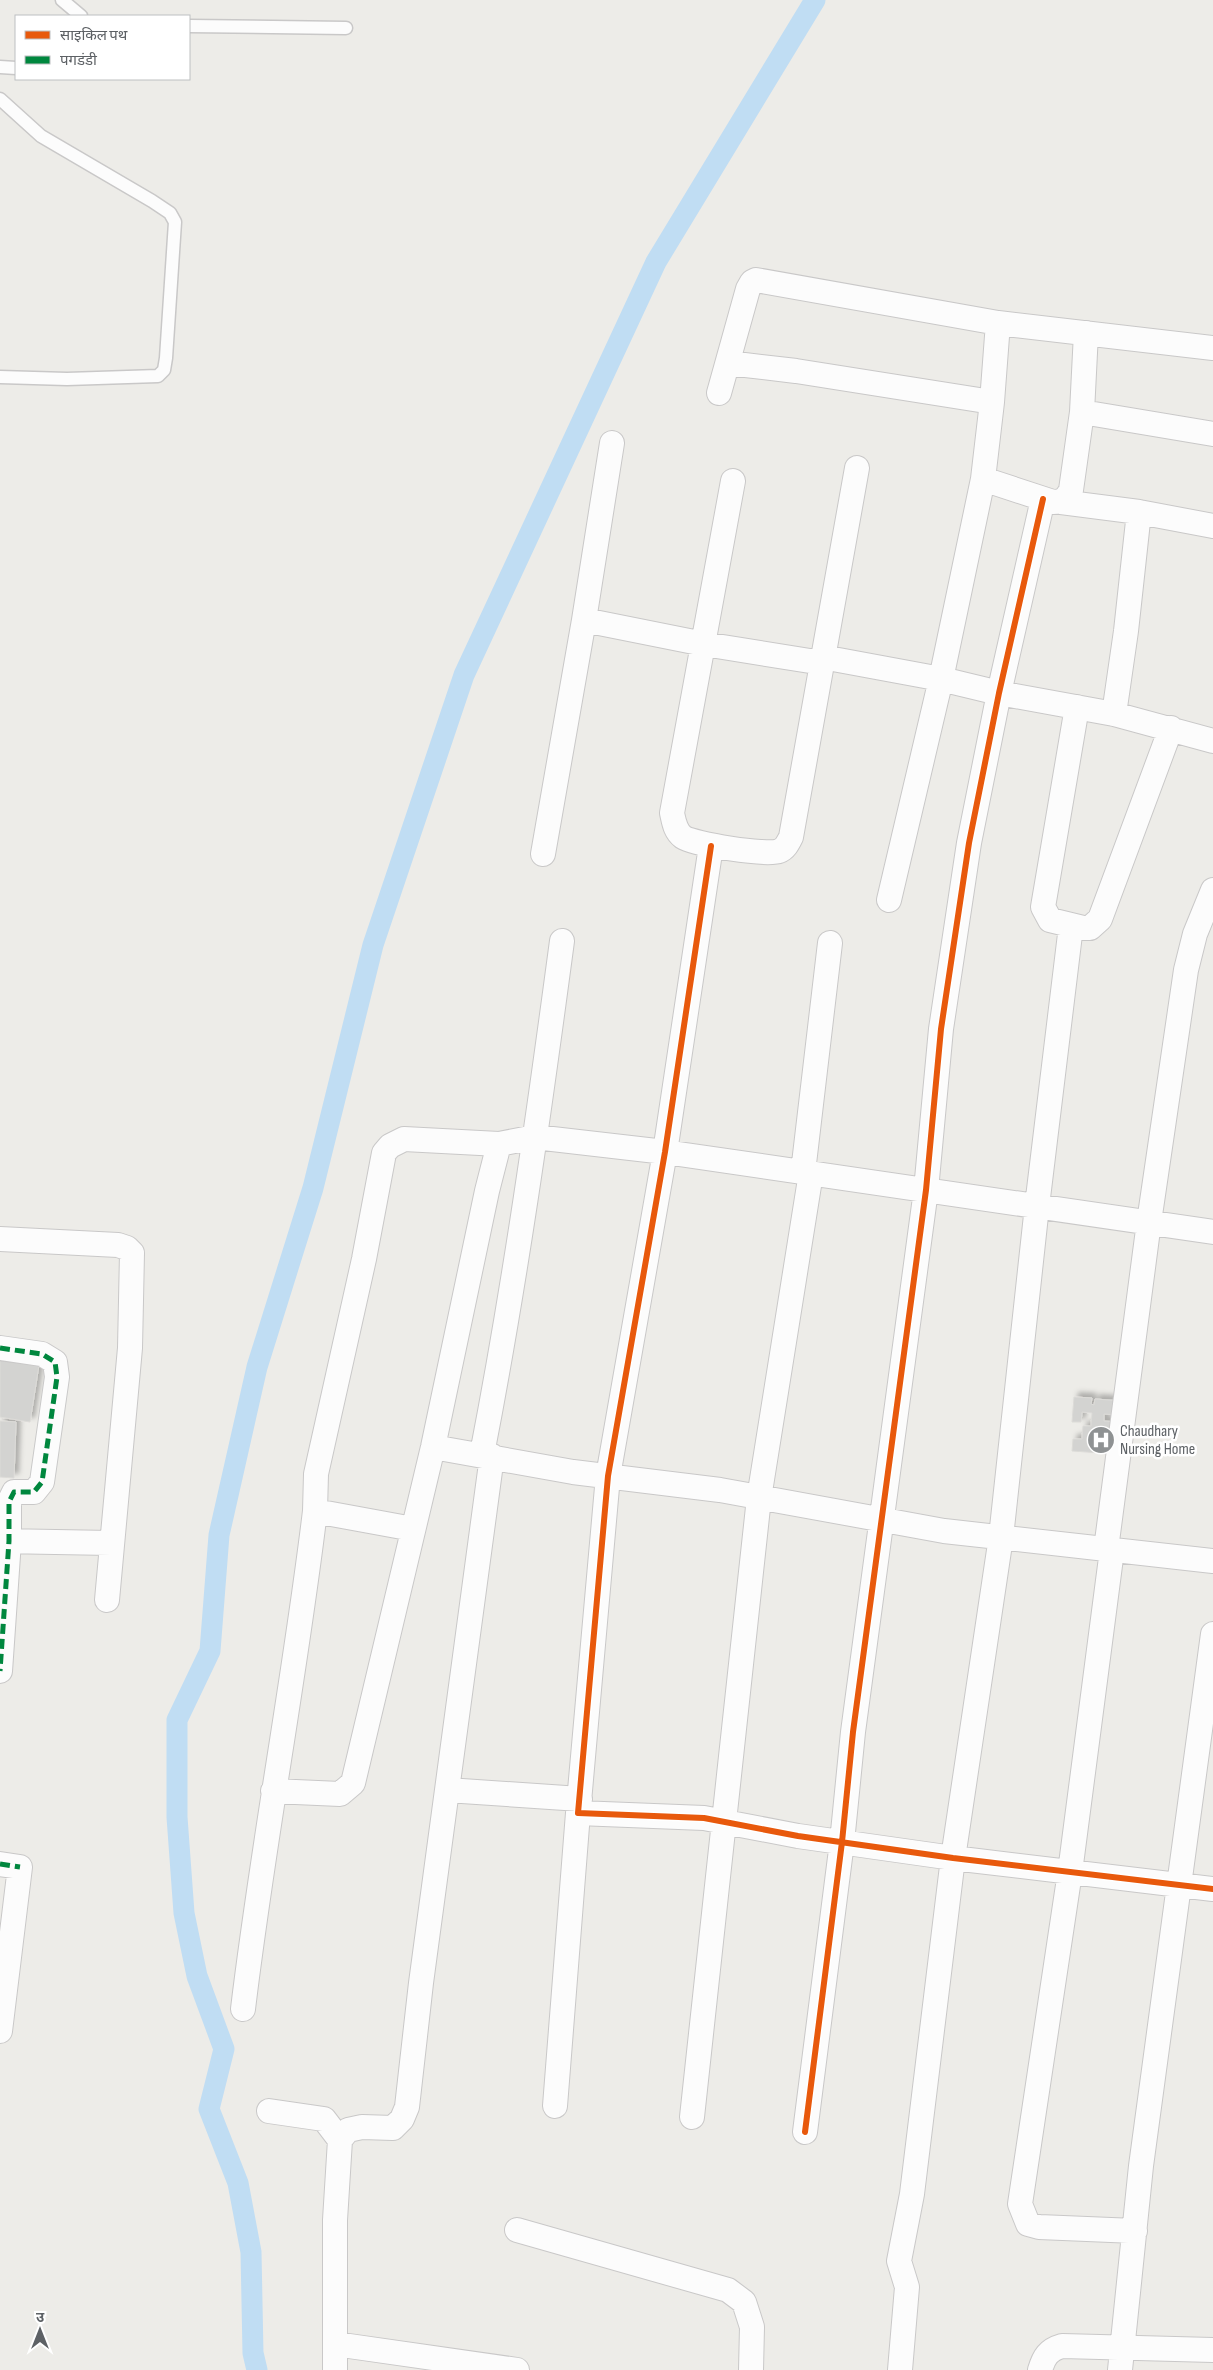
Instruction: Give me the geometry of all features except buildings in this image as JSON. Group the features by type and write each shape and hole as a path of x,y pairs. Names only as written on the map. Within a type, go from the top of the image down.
{"street":[{"path":"720,393 748,289 752,282 756,280 998,323 1213,348"},
{"path":"889,900 941,679 983,480 992,402 998,323"},
{"path":"1052,500 1067,498 1071,490 1082,412 1086,333"},
{"path":"728,363 796,371 992,402"},
{"path":"1082,412 1213,434"},
{"path":"543,854 584,620 612,442"},
{"path":"733,481 672,813 676,828 684,838 711,846 768,853 779,851 786,846 791,837 857,468"},
{"path":"983,480 1052,500 1138,512 1213,526"},
{"path":"805,2132 842,1842 852,1732 926,1190 946,1000 969,844 999,693 1052,500"},
{"path":"1114,714 1126,631 1138,512"},
{"path":"584,620 704,644 810,661 823,659 941,679 999,693 1114,714 1213,741"},
{"path":"1077,707 1043,907 1050,920 1071,926 1090,928 1100,919 1171,728"},
{"path":"554,2106 608,1476 665,1152 711,846"},
{"path":"1135,2231 1039,2227 1028,2224 1020,2204 1070,1872 1149,1222 1186,970 1195,934 1213,890"},
{"path":"906,2365 907,2287 900,2261 912,2194 953,1858 1001,1537 1037,1206 1071,926"},
{"path":"334,2370 335,2220 340,2140 348,2130 362,2127 393,2128 402,2119 407,2107 414,2036 447,1790 487,1455 535,1137 562,941"},
{"path":"692,2117 759,1498 807,1172 830,943"},
{"path":"243,2009 273,1791 306,1584 315,1511 316,1474 364,1259 384,1153 390,1146 404,1139 499,1144 535,1137 665,1152 1213,1232"},
{"path":"273,1791 340,1794 353,1783 433,1446 487,1191 499,1144"},
{"path":"0,1239 118,1245 127,1248 132,1253 130,1348 107,1600"},
{"path":"0,1348 42,1354 55,1362 57,1377 42,1482 34,1492 14,1492 8,1502 0,1671"},
{"path":"433,1446 608,1476 759,1498 944,1531 1213,1561"},
{"path":"315,1511 413,1529"},
{"path":"5,1541 111,1543"},
{"path":"1122,2359 1141,2166 1213,1634"},
{"path":"447,1790 579,1806 704,1818 842,1842 953,1858 1213,1889"},
{"path":"0,1864 20,1867 0,2031"},
{"path":"270,2111 324,2119 340,2140"},
{"path":"517,2230 728,2290 744,2302 752,2327 751,2370"},
{"path":"335,2344 518,2370"},
{"path":"1040,2370 1043,2358 1052,2350 1062,2346 1122,2359 1213,2350"}],"lane":[{"path":"62,0 80,15"},
{"path":"190,26 346,28"},
{"path":"0,67 15,68"},
{"path":"0,99 41,136 152,201 170,213 175,222 166,358 164,370 158,376 67,379 0,377"}],"waterway":[{"path":"257,2370 253,2353 251,2252 238,2183 209,2109 224,2049 197,1976 184,1913 177,1817 177,1720 210,1651 219,1535 257,1367 313,1188 373,945 464,675 656,262 815,0"}],"marked path":[{"path":"0,1348 42,1354 55,1362 57,1377 42,1482 34,1492 14,1492 9,1502 9,1541 0,1671"},
{"path":"0,1864 20,1867"}],"cycle path":[{"path":"805,2132 842,1842 853,1732 926,1190 941,1029 969,843 999,693 1043,499"},
{"path":"711,846 665,1152 608,1476 578,1813 704,1818 798,1836 953,1858 1213,1889"}],"place":[{"name":"Chaudhary Nursing Home","path":"1101,1440"}]}
